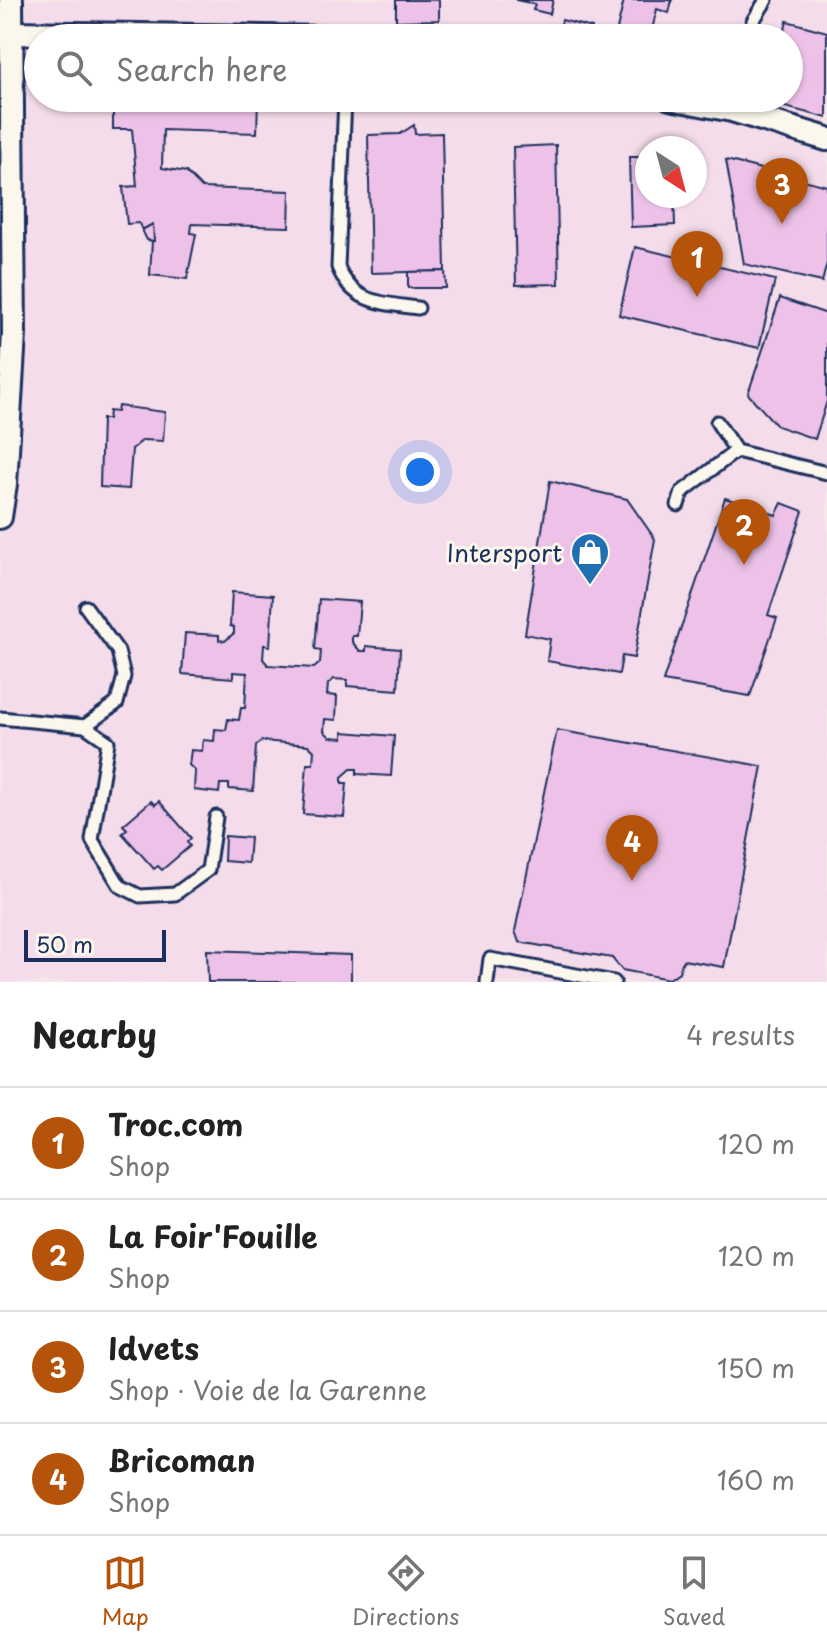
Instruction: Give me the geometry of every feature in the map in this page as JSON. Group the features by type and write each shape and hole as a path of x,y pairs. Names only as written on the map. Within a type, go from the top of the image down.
{"street":[{"path":"0,517 5,484 14,334 6,33 11,0"},
{"path":"754,112 827,139"}],"lane":[{"path":"752,24 766,0"},
{"path":"344,112 338,267 345,283 358,295 418,308"},
{"path":"717,422 736,451 827,473"},
{"path":"678,505 682,492 736,451"},
{"path":"85,726 117,703 124,676 118,651 86,607"},
{"path":"0,718 85,726 108,742 92,840 120,886 140,896 175,894 208,870 216,817"},
{"path":"487,982 490,959 614,982"}],"shaded area":[{"path":"0,0 827,0 827,982 0,982"}],"building":[{"path":"396,0 439,0 439,20 396,21"},
{"path":"516,0 553,0 550,14 533,10 535,4"},
{"path":"624,0 672,0 669,13 657,9 653,24 618,24"},
{"path":"803,25 827,32 827,118 803,112"},
{"path":"113,112 258,112 257,133 163,130 162,168 186,172 202,188 290,191 289,227 192,224 191,233 196,234 187,279 150,275 153,224 142,230 139,223 127,224 123,187 137,186 132,129 113,129"},
{"path":"414,125 415,134 442,133 445,271 371,273 368,135 400,134"},
{"path":"556,145 559,284 516,285 513,147"},
{"path":"629,157 635,157 635,208 674,208 675,225 631,227"},
{"path":"726,160 827,186 827,263 822,282 744,264"},
{"path":"153,224 154,241 147,240 142,230"},
{"path":"635,247 775,280 759,348 619,315"},
{"path":"445,271 446,288 408,288 408,272"},
{"path":"780,298 827,314 827,401 815,439 777,426 748,394"},
{"path":"118,406 165,412 163,441 143,440 132,449 129,489 100,487 102,419 108,419 109,411 117,412"},
{"name":"Intersport","path":"550,481 627,499 655,539 634,658 622,656 619,674 547,661 550,639 525,634"},
{"path":"725,498 776,515 782,503 803,511 768,615 777,618 750,696 663,681"},
{"path":"232,592 273,595 270,646 264,645 263,659 268,665 314,668 320,663 321,650 315,649 319,599 360,602 357,636 352,636 352,642 360,651 366,651 366,646 400,649 398,690 347,686 347,680 334,679 328,684 327,695 337,696 336,720 325,719 324,731 330,737 343,738 343,732 394,736 391,776 357,774 357,769 351,769 342,777 342,783 347,783 344,817 303,814 307,764 313,764 314,751 308,745 262,741 256,746 253,791 229,789 229,784 220,784 219,793 194,790 195,771 189,765 191,750 202,751 203,740 214,741 215,729 226,730 228,719 239,720 241,708 245,708 247,673 233,672 233,678 182,674 185,633 219,635 219,640 225,641 234,633 234,627 230,626"},
{"path":"557,730 762,766 724,967 683,960 679,972 669,979 622,970 612,958 519,942 515,931"},
{"path":"151,801 155,805 159,801 191,838 187,842 190,846 162,870 158,866 154,869 122,833 127,829 123,825"},
{"path":"225,836 250,838 248,863 224,861"},
{"path":"207,950 351,955 351,982 208,982"}],"place":[{"name":"Idvets","path":"782,224"},
{"name":"Troc.com","path":"697,297"},
{"name":"La Foir'Fouille","path":"744,565"},
{"name":"Intersport","path":"590,586"},
{"name":"Bricoman","path":"632,881"}]}
